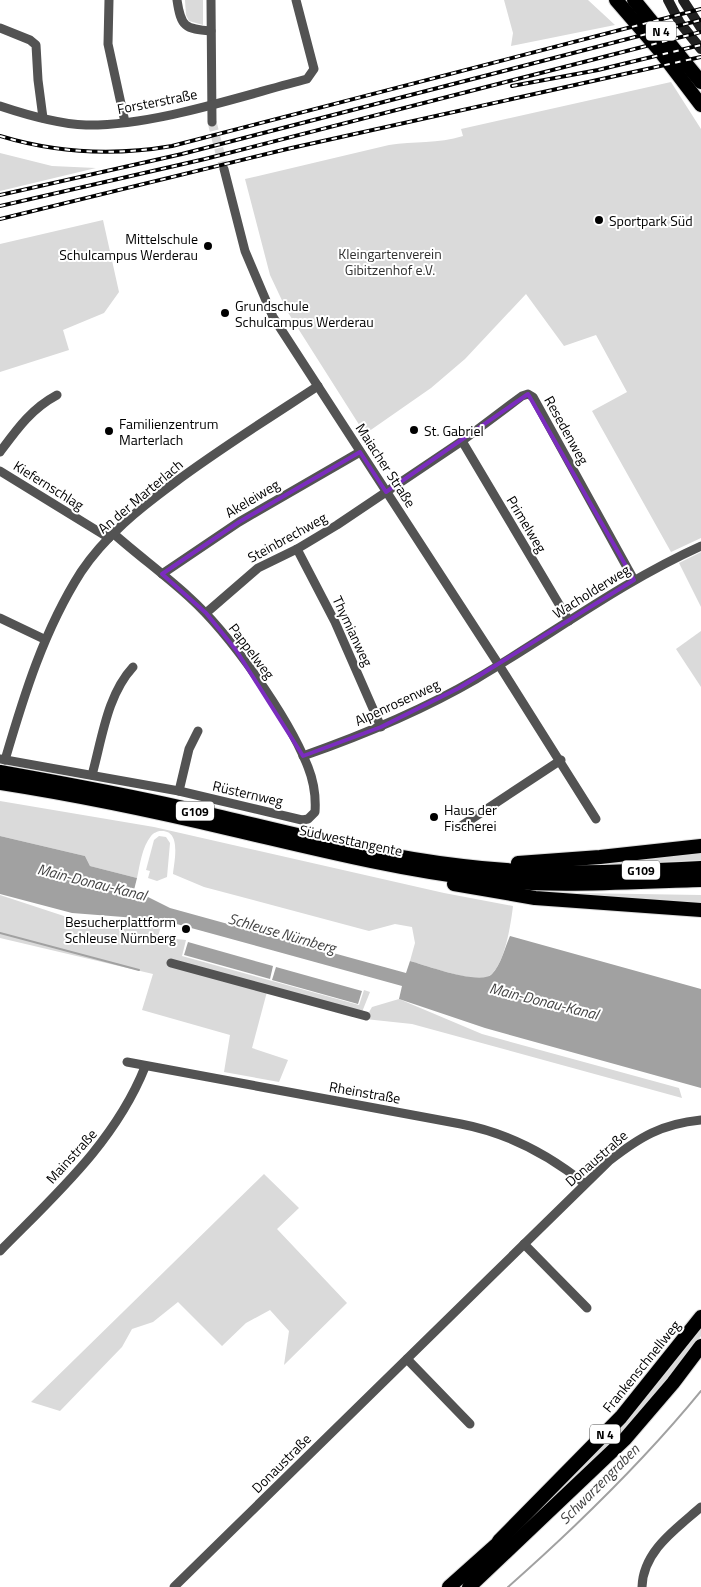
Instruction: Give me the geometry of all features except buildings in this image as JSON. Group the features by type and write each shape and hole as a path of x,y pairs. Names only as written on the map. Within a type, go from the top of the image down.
{"highway":[{"name":"N 4","path":"616,0 665,56 701,105"},
{"name":"N 4","path":"634,0 701,82"},
{"name":"Südwesttangente","path":"2,764 122,795 348,846 444,864 498,870 553,872 701,868"},
{"name":"Südwesttangente","path":"0,783 157,812 372,862 438,874 503,881 565,884 701,880"},
{"path":"444,864 543,862 701,846"},
{"path":"372,862 386,870 514,896 590,904 701,910"},
{"path":"639,882 701,888"},
{"name":"Frankenschnellweg","path":"449,1587 499,1542 621,1418 701,1317"},
{"name":"Frankenschnellweg","path":"469,1587 625,1439 673,1383 701,1346"},
{"name":"Frankenschnellweg","path":"499,1542 553,1509"}],"main road":[{"path":"668,0 674,12 701,49"},
{"path":"683,0 701,28"}],"street":[{"path":"109,0 110,57 125,122"},
{"path":"178,0 180,16 187,27 194,30 211,31"},
{"path":"211,0 212,122"},
{"name":"Forsterstraße","path":"0,106 43,118 85,125 125,122 212,104 307,79 314,71 296,0"},
{"path":"0,28 30,40 36,45 43,118"},
{"name":"Maiacher Straße","path":"224,169 245,251 273,317 561,760 596,819"},
{"name":"An der Marterlach","path":"2,764 44,639 82,571 112,536 152,500 219,449 318,386"},
{"name":"Resedenweg","path":"386,492 462,441 522,396 528,394 533,397 634,580"},
{"path":"0,452 22,421 44,402 56,395"},
{"name":"Primelweg","path":"462,441 569,621"},
{"name":"Akeleiweg","path":"162,574 239,522 360,452"},
{"name":"Kiefernschlag","path":"0,471 112,536"},
{"name":"Steinbrechweg","path":"206,613 258,568 297,549 386,492"},
{"name":"Pappelweg","path":"112,536 162,574 206,613 262,687 303,756 314,787 315,812 311,817"},
{"name":"Wacholderweg","path":"499,665 634,580 701,546"},
{"name":"Thymianweg","path":"297,549 335,622 381,727"},
{"path":"0,618 44,639"},
{"name":"Alpenrosenweg","path":"303,756 381,727 435,701 499,665"},
{"path":"92,775 108,713 121,680 133,667"},
{"path":"179,791 189,749 198,731"},
{"path":"461,826 561,760"},
{"name":"Rüsternweg","path":"2,764 92,775 179,791 302,820 311,817"},
{"path":"171,963 366,1016"},
{"name":"Rheinstraße","path":"127,1062 489,1131 521,1142 560,1164 585,1184"},
{"name":"Mainstraße","path":"0,1251 91,1157 112,1130 137,1086 145,1066"},
{"name":"Donaustraße","path":"174,1587 609,1161 638,1139 668,1126 701,1120"},
{"path":"524,1244 587,1308"},
{"path":"407,1359 470,1424"},
{"path":"642,1587 650,1557 666,1538 701,1507"}],"highlighted area":[{"path":"528,394 634,580 459,688 381,727 303,756 236,650 206,613 162,574 239,522 360,452 386,492"}],"green space":[{"path":"185,0 203,0 203,25 189,21 186,15"},
{"path":"504,0 588,0 615,25 511,46 513,33"},
{"name":"Kleingartenverein Gibitzenhof e.V.","path":"671,82 701,129 701,538 671,552 592,411 627,392 596,335 564,346 526,294 465,359 431,388 365,434 287,311 270,275 245,179 389,145 454,139 463,136 461,129"},
{"path":"0,153 52,166 96,168 0,191"},
{"path":"103,220 119,292 104,313 63,330 69,350 0,372 0,244"},
{"path":"701,552 701,607 679,563"},
{"path":"701,631 701,687 676,649"},
{"path":"0,801 154,827 444,893 513,906 502,958 492,974 485,978 470,978 410,961 415,943 412,927 395,924 369,931 204,887 173,874 175,848 172,836 168,832 156,832 148,840 137,878 90,866 85,856 0,836"},
{"path":"159,836 166,837 170,843 167,877 157,881 148,878 150,871 146,870 154,840"},
{"path":"701,849 701,860 566,867"},
{"path":"502,888 574,893 701,895 701,907"},
{"path":"0,895 73,919 162,922 158,937 186,940 182,956 359,1005 364,990 370,992 362,1012 268,988 252,1048 288,1060 279,1082 224,1072 230,1035 142,1010 153,974 0,938"},
{"path":"399,999 482,1034 679,1088 682,1098 412,1024 365,1019 372,1007"},
{"path":"264,1174 299,1208 277,1229 347,1303 284,1365 289,1331 270,1310 246,1323 222,1346 178,1302 153,1322 132,1329 122,1347 60,1411 31,1402"},
{"path":"701,1328 701,1336 693,1347 640,1413 607,1449 463,1587 455,1587 584,1464 645,1398"}],"water":[{"name":"Main-Donau-Kanal","path":"0,836 85,856 90,866 137,878 134,890 170,908 406,973 410,961 465,976 486,977 492,974 498,966 510,936 701,989 701,1088 485,1028 399,999 402,986 162,920 72,913 0,894"},
{"path":"188,942 273,966 270,979 184,955"},
{"path":"276,967 362,991 358,1004 272,980"}],"waterway":[{"path":"0,933 139,970"},
{"name":"Schwarzengraben","path":"508,1587 609,1493 701,1391"}],"tunnel":[{"path":"212,122 224,169"}],"railway":[{"path":"0,136 42,146 85,151 129,151 172,146 701,9"},
{"path":"0,195 182,154 701,20"},
{"path":"0,206 205,159 701,32"},
{"path":"512,86 598,70 701,45"},
{"path":"0,219 287,149 701,57"}],"place":[{"name":"Sportpark Süd","path":"599,220"},
{"name":"Mittelschule Schulcampus Werderau","path":"208,246"},
{"name":"Grundschule Schulcampus Werderau","path":"225,313"},
{"name":"St. Gabriel","path":"414,430"},
{"name":"Familienzentrum Marterlach","path":"109,431"},
{"name":"Haus der Fischerei","path":"434,817"},
{"name":"Besucherplattform Schleuse Nürnberg","path":"186,929"}],"water label":[{"name":"Schleuse Nürnberg","path":"282,933"}]}
